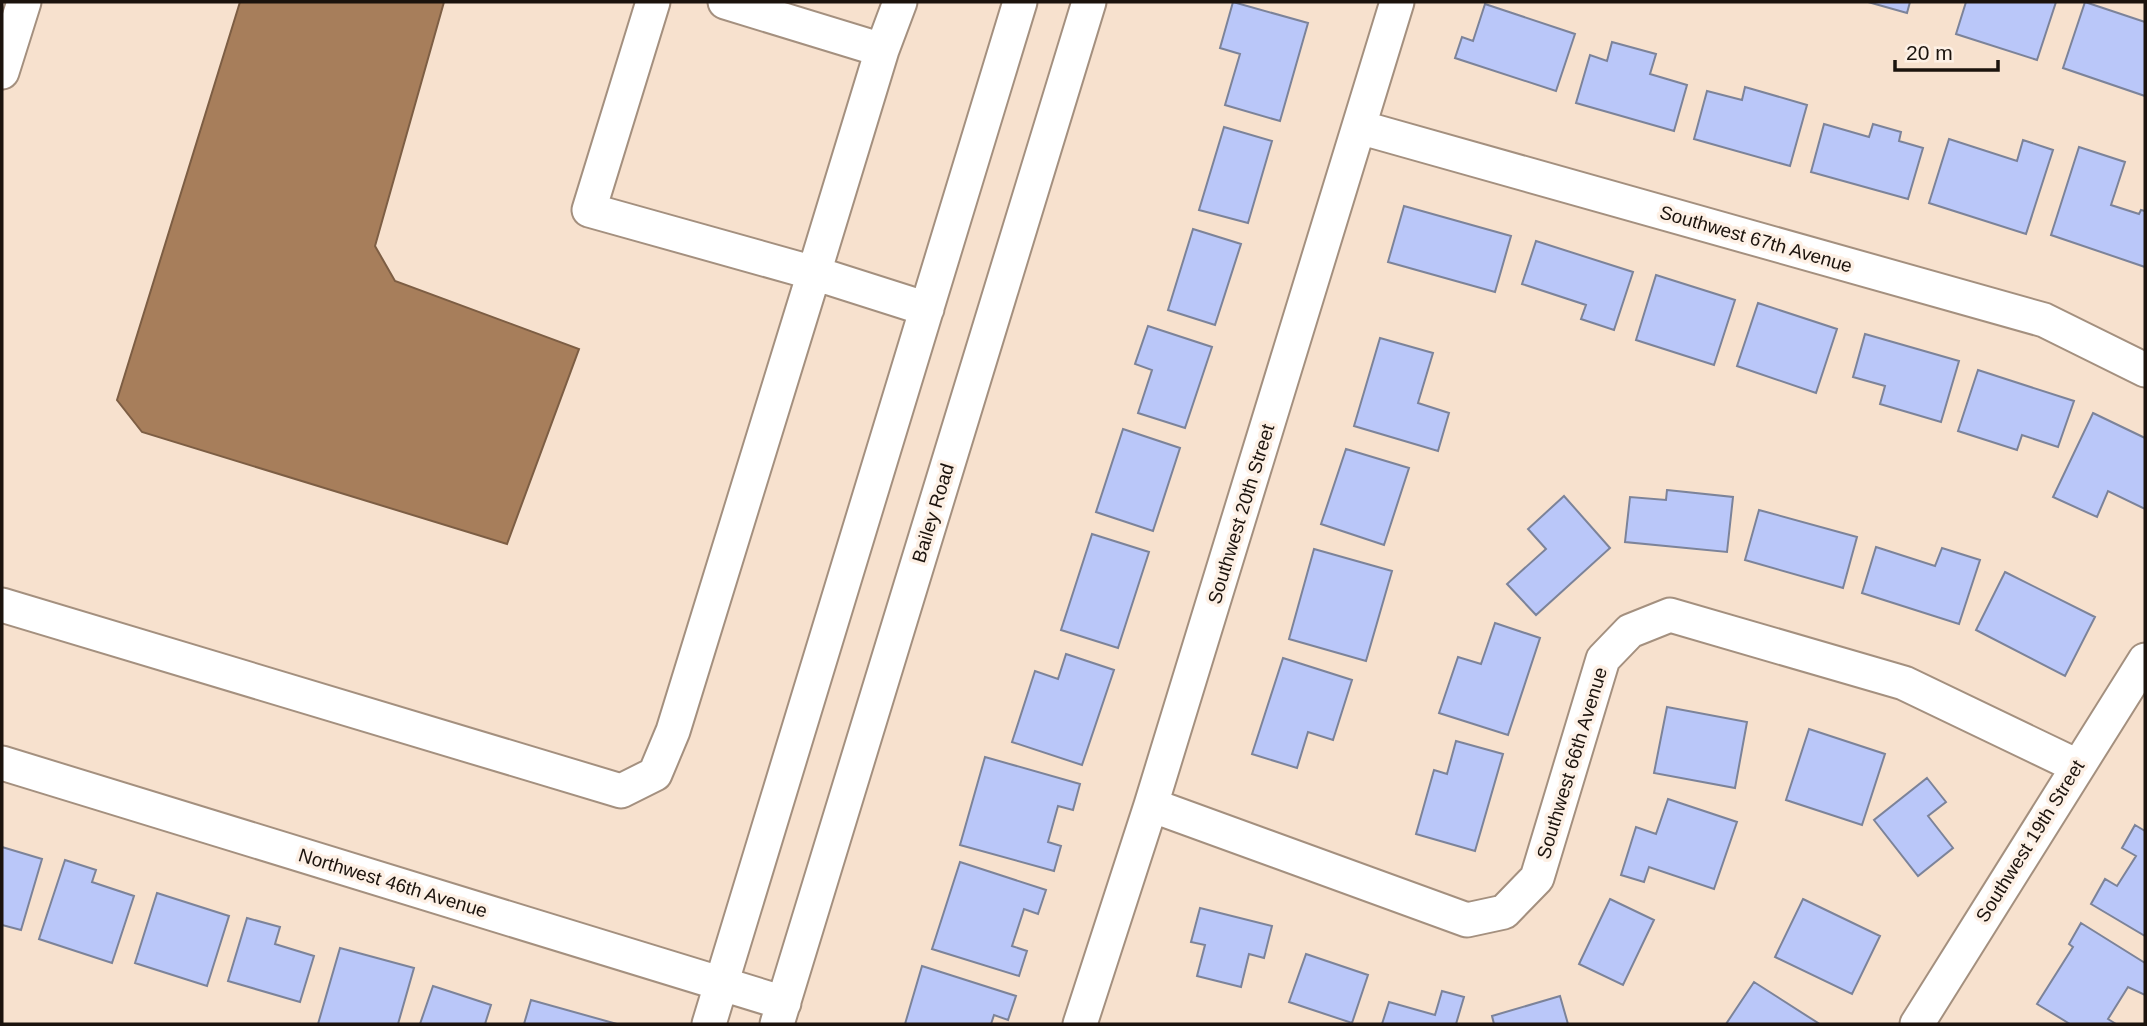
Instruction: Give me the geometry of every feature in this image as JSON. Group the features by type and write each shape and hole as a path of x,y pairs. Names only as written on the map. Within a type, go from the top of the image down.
{"street":[{"path":"2,72 24,2"},
{"path":"653,2 589,210 814,273 926,309"},
{"path":"725,2 882,50"},
{"path":"2,605 621,791 655,774 673,731 882,50 900,2"},
{"path":"709,1024 1020,2"},
{"name":"Bailey Road","path":"781,1014 1089,2"},
{"name":"Southwest 20th Street","path":"1080,1024 1151,805 1397,2"},
{"name":"Southwest 67th Avenue","path":"1359,127 2044,320 2145,370"},
{"name":"Southwest 66th Avenue","path":"1151,805 1467,920 1504,912 1537,878 1603,659 1630,631 1670,615 1905,683 2077,766"},
{"name":"Southwest 19th Street","path":"1917,1024 2145,660"},
{"name":"Northwest 46th Avenue","path":"2,763 721,984 781,1014"}],"shaded area":[{"path":"240,2 444,2 375,246 395,281 579,349 507,544 142,432 117,400"}],"building":[{"path":"1233,2 1308,23 1280,121 1225,105 1240,54 1220,48"},
{"path":"1868,2 1910,2 1907,13"},
{"path":"1966,2 2056,2 2037,60 1956,34"},
{"path":"2085,2 2145,22 2145,96 2063,68"},
{"path":"1485,4 1575,34 1556,91 1455,58 1462,37 1473,41"},
{"path":"1612,42 1656,54 1650,74 1687,85 1674,131 1576,103 1590,55 1607,61"},
{"path":"1745,87 1807,105 1790,166 1694,139 1707,91 1742,100"},
{"path":"1824,124 1869,137 1873,124 1901,132 1899,141 1923,148 1908,199 1811,172"},
{"path":"1224,127 1272,141 1248,223 1199,210"},
{"path":"1949,139 2017,161 2023,140 2053,150 2026,234 1929,203"},
{"path":"2079,147 2125,162 2111,205 2139,214 2141,210 2145,211 2145,267 2051,235"},
{"path":"1404,206 1511,236 1495,292 1388,262"},
{"path":"1193,229 1241,244 1215,325 1168,310"},
{"path":"1536,241 1633,272 1614,330 1581,319 1586,305 1522,284"},
{"path":"1656,275 1735,300 1714,365 1636,340"},
{"path":"1758,303 1837,329 1816,393 1737,366"},
{"path":"1148,326 1212,347 1185,428 1138,413 1152,370 1135,364"},
{"path":"1865,334 1959,361 1941,422 1880,404 1885,386 1853,377"},
{"path":"1380,338 1433,353 1418,403 1449,413 1438,451 1354,426"},
{"path":"1978,370 2074,401 2058,447 2022,435 2017,450 1958,431"},
{"path":"2093,413 2145,438 2145,509 2108,491 2097,517 2053,497"},
{"path":"1123,429 1180,448 1153,531 1096,512"},
{"path":"1346,449 1409,468 1384,545 1321,524"},
{"path":"1667,490 1733,497 1727,552 1625,542 1630,497 1666,500"},
{"path":"1564,496 1610,548 1536,615 1507,584 1546,549 1528,529"},
{"path":"1759,510 1857,537 1843,588 1745,560"},
{"path":"1092,534 1149,552 1118,648 1061,630"},
{"path":"1876,547 1935,566 1942,548 1980,560 1959,624 1862,593"},
{"path":"1314,549 1392,571 1366,661 1289,639"},
{"path":"2005,572 2095,617 2065,676 1976,630"},
{"path":"1495,623 1540,638 1508,735 1439,713 1458,657 1481,664"},
{"path":"1066,654 1114,670 1082,765 1012,742 1035,671 1058,679"},
{"path":"1283,658 1352,680 1333,740 1308,732 1297,768 1252,754"},
{"path":"1667,707 1747,722 1735,788 1654,773"},
{"path":"1809,729 1885,754 1862,825 1786,800"},
{"path":"1456,741 1503,754 1475,851 1416,834 1434,770 1447,774"},
{"path":"985,757 1080,784 1073,810 1058,806 1048,842 1061,846 1054,871 960,845"},
{"path":"1927,778 1946,802 1928,816 1953,848 1918,876 1874,820"},
{"path":"1668,799 1737,822 1714,889 1649,867 1644,882 1621,875 1636,827 1656,834"},
{"path":"2135,825 2145,831 2145,936 2091,904 2105,879 2117,886 2136,856 2122,848"},
{"path":"2,847 42,859 21,930 2,925"},
{"path":"65,860 96,870 92,882 134,896 112,963 39,939"},
{"path":"960,862 1046,890 1038,914 1024,909 1012,946 1027,951 1019,976 932,949"},
{"path":"157,893 229,916 207,986 135,963"},
{"path":"1610,899 1654,920 1623,985 1579,964"},
{"path":"1803,899 1880,936 1852,994 1775,957"},
{"path":"1200,908 1272,926 1264,958 1249,954 1241,987 1197,976 1205,945 1191,942"},
{"path":"247,918 280,927 275,944 314,956 300,1002 228,981"},
{"path":"2081,923 2145,963 2145,995 2128,987 2108,1019 2116,1024 2070,1024 2037,1004 2073,947 2069,944"},
{"path":"340,948 414,968 398,1024 318,1024"},
{"path":"1306,954 1368,975 1352,1023 1289,1002"},
{"path":"922,966 1016,996 1008,1020 994,1015 991,1024 905,1024"},
{"path":"1754,982 1818,1023 1726,1024"},
{"path":"433,986 491,1005 485,1024 420,1024"},
{"path":"1442,991 1464,997 1456,1024 1382,1024 1389,1002 1435,1015"},
{"path":"1560,996 1568,1024 1494,1024 1492,1016"},
{"path":"531,1000 617,1024 524,1024"}]}
